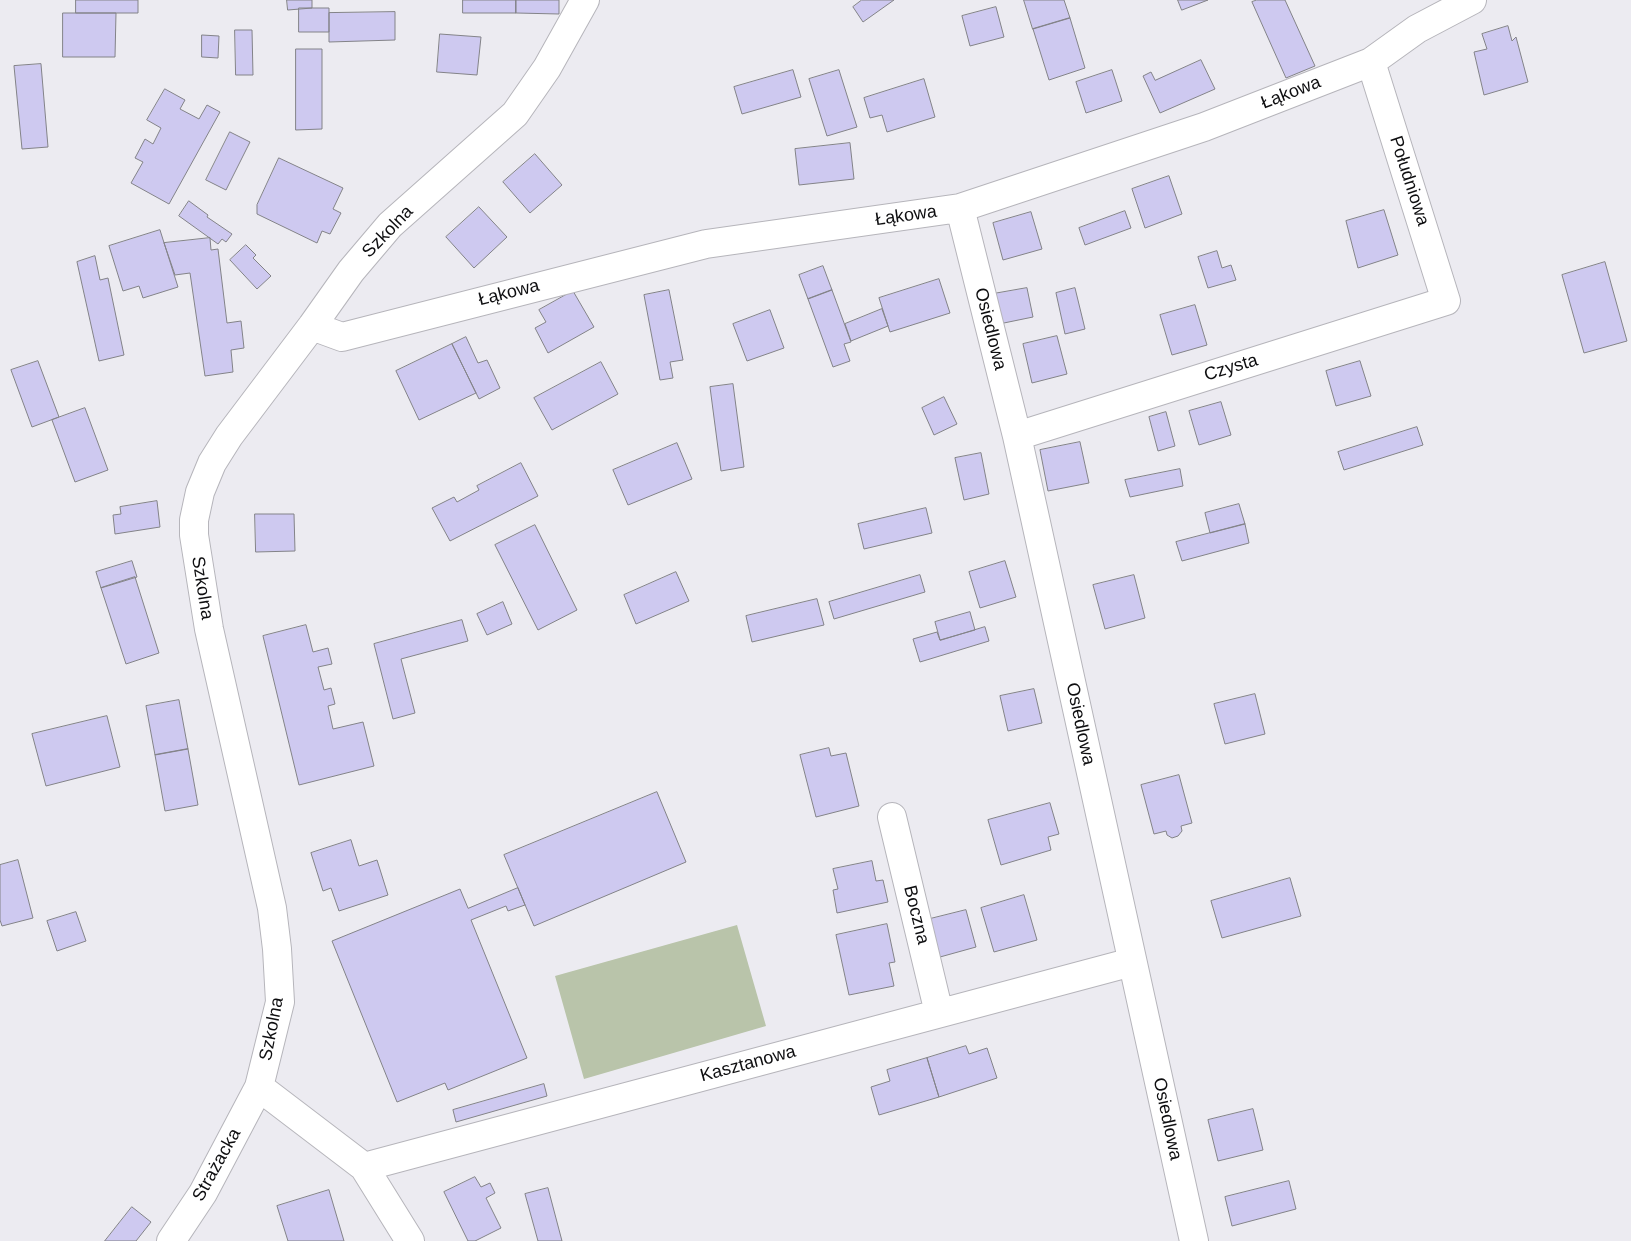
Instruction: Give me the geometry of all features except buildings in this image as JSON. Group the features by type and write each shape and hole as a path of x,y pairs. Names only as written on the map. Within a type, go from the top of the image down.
{"street":[{"name":"Szkolna","path":"260,1087 280,1002 277,949 272,908 209,629 194,535 194,520 200,492 212,463 228,436 312,326 351,271 390,226 515,114 546,68 586,0"},
{"name":"Łąkowa","path":"312,326 342,337 706,244 960,208 1204,127 1371,62 1417,29 1472,0"},
{"name":"Południowa","path":"1371,62 1446,301"},
{"name":"Osiedlowa","path":"960,208 1016,436 1194,1241"},
{"name":"Czysta","path":"1016,436 1446,301"},
{"name":"Boczna","path":"892,817 940,1013"},
{"name":"Kasztanowa","path":"364,1167 1132,962"},
{"path":"260,1087 364,1167 410,1241"},
{"name":"Strażacka","path":"170,1241 203,1193 260,1087"}],"green space":[{"path":"737,925 766,1026 584,1079 555,976"}]}
